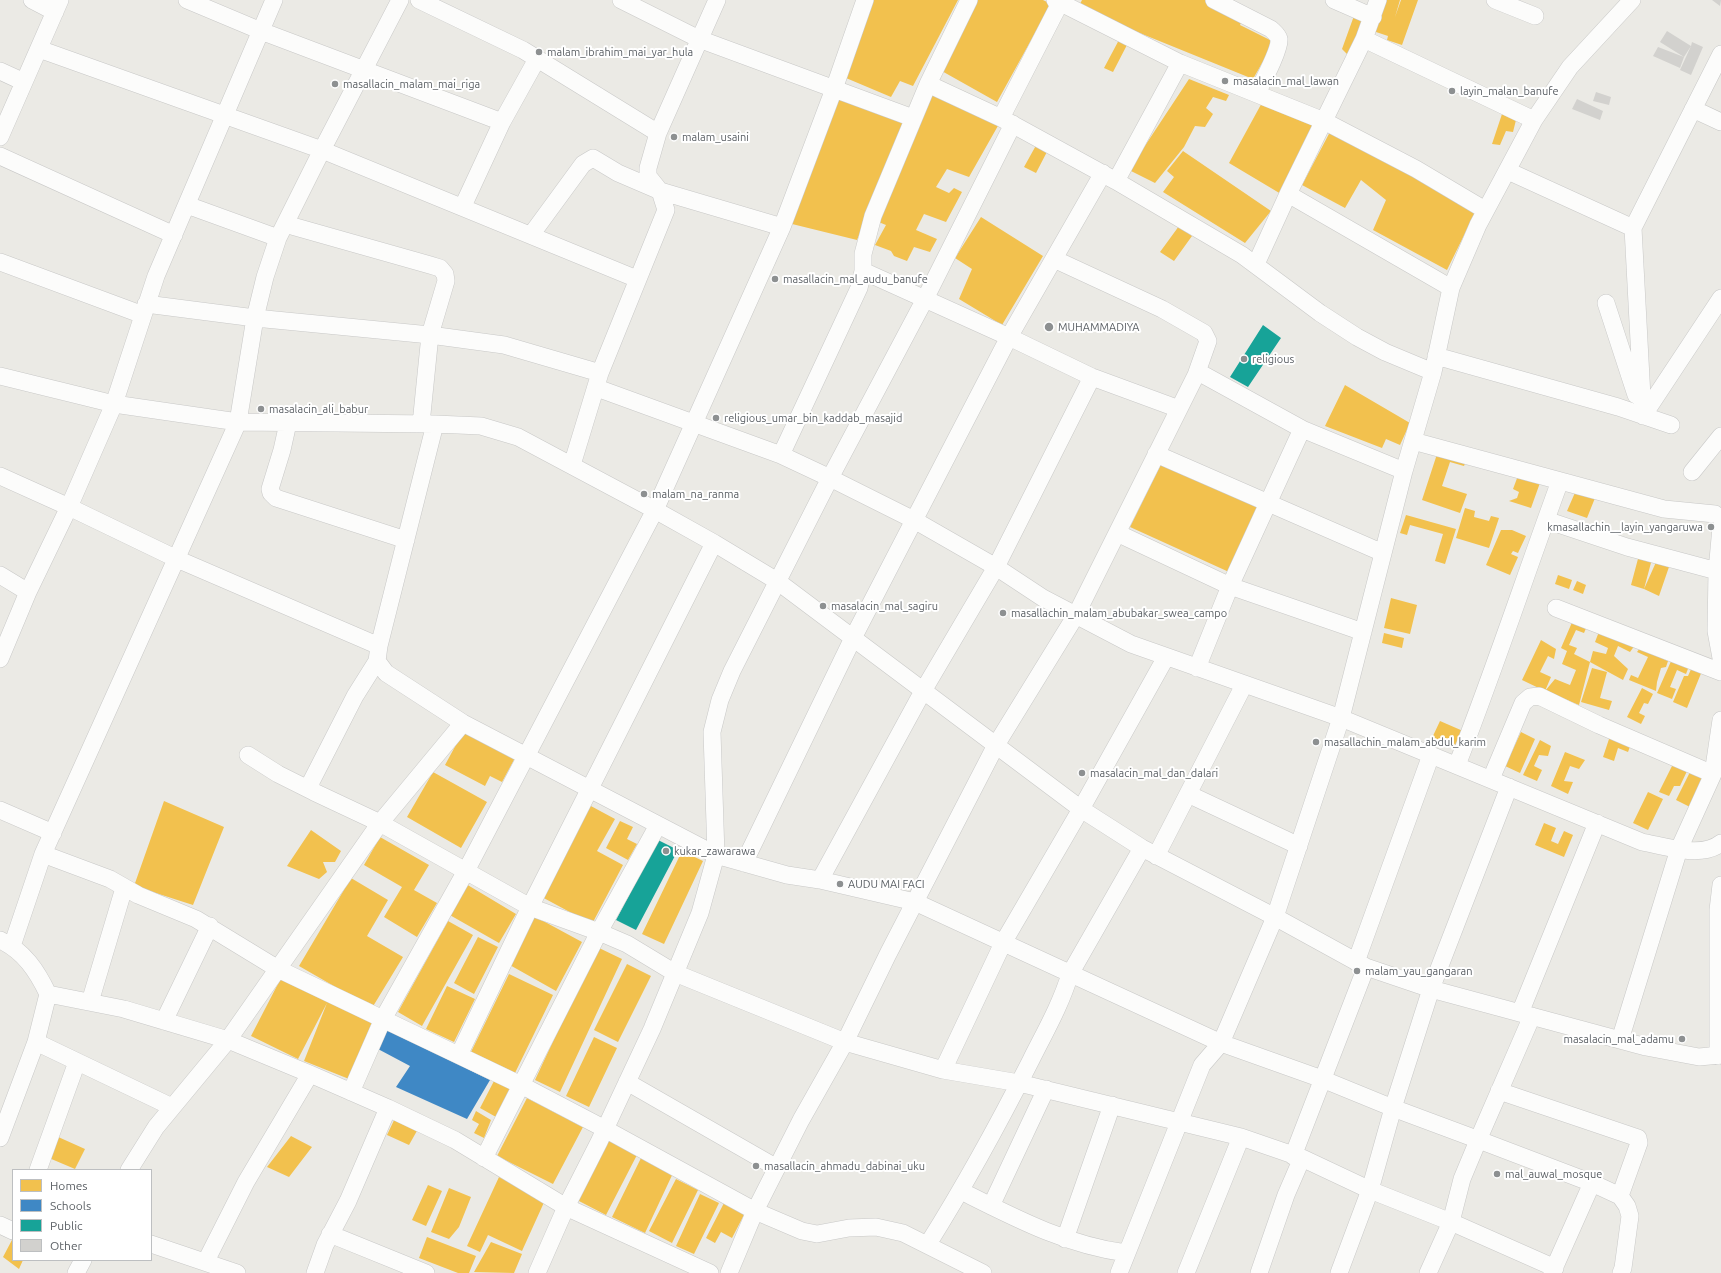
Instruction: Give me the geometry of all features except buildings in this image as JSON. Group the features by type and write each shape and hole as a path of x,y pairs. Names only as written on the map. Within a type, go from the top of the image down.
{"street":[{"path":"0,137 58,6 32,0"},
{"path":"187,0 261,31 502,122"},
{"path":"0,659 28,592 69,507 114,404 144,309 186,205 274,0"},
{"path":"0,1138 36,1042 48,994 37,973 6,943 43,854 238,422 255,318 265,277 282,231 322,150 400,0"},
{"path":"419,0 523,50 658,133"},
{"path":"621,0 699,39 913,118"},
{"path":"572,465 599,380 637,279 666,210 660,191 648,176 648,168 658,133 717,0"},
{"path":"351,1092 384,1019 527,756 655,510 782,227 834,89 863,0"},
{"path":"781,455 859,288 863,271 863,254 873,216 928,84 970,0"},
{"path":"1214,0 1271,29 1276,33 1279,39 1276,50 1257,94"},
{"path":"1334,0 1372,17"},
{"path":"1256,264 1288,194 1364,39 1378,0"},
{"path":"1495,0 1535,16"},
{"path":"1119,1273 1202,1066 1221,1043 1275,918 1340,718 1404,471 1434,364 1451,288 1485,210 1534,120 1570,67 1632,0"},
{"path":"537,1273 566,1207 652,1029 700,913 716,855 712,732 720,700 732,671 830,478 925,299 1007,121 1067,3 1180,64 1324,121 1416,169 1485,210"},
{"path":"1364,39 1534,120"},
{"path":"39,49 322,150 463,206 637,279"},
{"path":"1644,416 1633,228 1721,54"},
{"path":"463,206 502,122 537,59"},
{"path":"744,863 853,638 1009,337 1054,259 1110,177 1180,64"},
{"path":"0,71 24,82"},
{"path":"928,84 1007,121 1110,177 1256,264 1320,313 1357,337 1385,352 1618,407 1671,425"},
{"path":"1693,109 1721,122"},
{"path":"0,156 174,235"},
{"path":"531,235 583,164 593,158 618,174 660,191 782,227"},
{"path":"1508,170 1633,228"},
{"path":"1288,194 1451,288"},
{"path":"186,205 282,231 440,268 445,274 446,281 430,335 428,424 406,540 378,653 311,782 311,788 314,792"},
{"path":"729,1273 755,1212 801,1120 845,1042 996,745 1076,615 1196,376 1208,341 1204,333 1162,309 1054,259"},
{"path":"0,262 144,309 430,335 504,345 599,380 695,423 781,455 830,478 914,520 996,567 1044,598 1131,644 1340,718 1642,842 1693,852 1720,845"},
{"path":"863,271 1009,337 1092,377 1179,410"},
{"path":"1644,416 1721,297"},
{"path":"1658,385 1721,297"},
{"path":"1606,304 1644,416"},
{"path":"1196,376 1202,374 1302,430 1404,471"},
{"path":"0,376 114,404 238,422 481,426 510,435 572,465 655,510 777,581 1081,809 1149,852 1361,965 1431,989 1646,1047 1699,1057 1719,1055 1719,904 1721,885"},
{"path":"820,880 923,691 996,567 1092,377"},
{"path":"288,423 282,450 270,488 271,493 276,498 406,540"},
{"path":"1197,668 1230,586 1302,430"},
{"path":"1692,472 1721,436"},
{"path":"1413,441 1664,509 1718,520 1716,631 1721,658"},
{"path":"1156,454 1383,553"},
{"path":"0,476 378,653 386,673 463,723 716,855 787,875 820,880 915,902 1221,1043 1322,1079 1393,1108 1592,1183 1620,1196 1627,1206 1630,1216 1621,1273"},
{"path":"1457,765 1481,705 1560,481"},
{"path":"1546,520 1627,547 1717,572"},
{"path":"1117,533 1230,586 1363,632"},
{"path":"459,1055 530,907 714,543"},
{"path":"0,575 28,592"},
{"path":"1556,608 1721,672"},
{"path":"943,1070 1003,943 1081,809 1166,657"},
{"path":"928,1244 961,1191 1019,1082 1064,992 1070,974 1188,794 1244,685"},
{"path":"1491,779 1523,703 1530,697 1539,696 1599,725 1713,774"},
{"path":"1620,1040 1679,849 1713,774 1721,720"},
{"path":"130,1169 156,1127 228,1040 380,823 463,723"},
{"path":"248,755 278,774 380,823 530,907 599,932 627,944 675,973 845,1042 943,1070 1019,1082 1241,1137 1298,1157 1370,1190 1451,1222 1553,1271 1592,1183"},
{"path":"1259,1273 1286,1195 1322,1079 1431,755"},
{"path":"1338,1273 1370,1190 1393,1108 1431,989 1509,787"},
{"path":"1188,794 1299,846"},
{"path":"0,810 53,833"},
{"path":"1428,1273 1451,1222 1462,1179 1499,1091 1597,823"},
{"path":"484,1158 599,932 658,825"},
{"path":"43,854 110,879 124,888 210,926 278,969 521,1085 605,1129 755,1212 802,1231 817,1234 849,1228 876,1227 903,1233 928,1244 983,1273"},
{"path":"90,1002 124,888"},
{"path":"164,1021 210,926"},
{"path":"48,994 124,1009 228,1040 310,1074 388,1108 455,1140 566,1207 710,1273"},
{"path":"36,1042 172,1107"},
{"path":"38,1169 77,1062"},
{"path":"206,1261 246,1182 310,1074"},
{"path":"627,1082 777,1168"},
{"path":"991,1206 1046,1089"},
{"path":"1499,1091 1638,1138 1639,1143 1620,1196"},
{"path":"1065,1238 1112,1105"},
{"path":"316,1273 325,1245 348,1201 388,1108"},
{"path":"1186,1273 1241,1137"},
{"path":"961,1191 1030,1226 1102,1250 1126,1253"},
{"path":"0,1225 12,1231"},
{"path":"330,1234 426,1273"},
{"path":"152,1244 206,1261 237,1273"},
{"path":"76,1273 82,1261"}],"place":[{"name":"malam_ibrahim_mai_yar_hula","path":"539,52"},
{"name":"masalacin_mal_lawan","path":"1225,81"},
{"name":"masallacin_malam_mai_riga","path":"335,84"},
{"name":"layin_malan_banufe","path":"1452,91"},
{"name":"malam_usaini","path":"674,137"},
{"name":"masallacin_mal_audu_banufe","path":"775,279"},
{"name":"MUHAMMADIYA","path":"1049,327"},
{"name":"religious","path":"1244,359"},
{"name":"masalacin_ali_babur","path":"261,409"},
{"name":"religious_umar_bin_kaddab_masajid","path":"716,418"},
{"name":"malam_na_ranma","path":"644,494"},
{"name":"kmasallachin__layin_yangaruwa","path":"1711,527"},
{"name":"masalacin_mal_sagiru","path":"823,606"},
{"name":"masallachin_malam_abubakar_swea_campo","path":"1003,613"},
{"name":"masallachin_malam_abdul_karim","path":"1316,742"},
{"name":"masalacin_mal_dan_dalari","path":"1082,773"},
{"name":"kukar_zawarawa","path":"666,851"},
{"name":"AUDU MAI FACI","path":"840,884"},
{"name":"malam_yau_gangaran","path":"1357,971"},
{"name":"masalacin_mal_adamu","path":"1682,1039"},
{"name":"masallacin_ahmadu_dabinai_uku","path":"756,1166"},
{"name":"mal_auwal_mosque","path":"1497,1174"}]}
